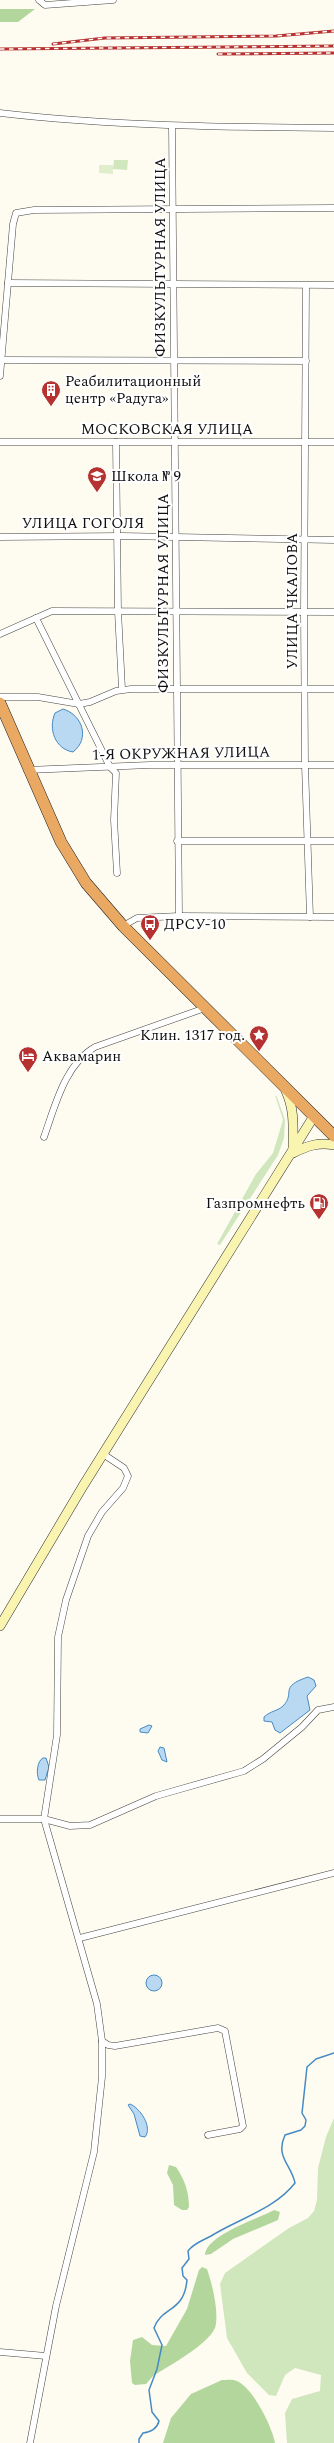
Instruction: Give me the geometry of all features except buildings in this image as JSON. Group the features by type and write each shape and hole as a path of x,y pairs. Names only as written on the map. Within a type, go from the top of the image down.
{"highway":[{"path":"0,703 27,770 61,842 86,883 123,926 334,1136"}],"main road":[{"path":"284,1087 291,1102 294,1118 293,1152"},
{"path":"0,1626 103,1454 293,1152 314,1116"},
{"path":"293,1152 308,1146 319,1144 334,1145"}],"street":[{"path":"40,0 45,4 113,0"},
{"path":"0,113 39,118 172,126 334,128"},
{"name":"ФИЗКУЛЬТУРНАЯ УЛИЦА","path":"172,126 177,841 179,916"},
{"path":"0,376 12,224 16,213 34,210 334,208"},
{"path":"8,283 334,285"},
{"name":"УЛИЦА ЧКАЛОВА","path":"306,286 304,612 306,689 305,765 310,917"},
{"path":"1,360 306,361"},
{"name":"МОСКОВСКАЯ УЛИЦА","path":"0,442 334,442"},
{"path":"116,442 118,611 122,690"},
{"name":"УЛИЦА ГОГОЛЯ","path":"0,537 117,536 334,540"},
{"path":"0,634 52,611 334,612"},
{"path":"36,618 110,767 116,773 114,820 117,873"},
{"path":"0,697 38,697 79,704 122,690 177,688 334,689"},
{"name":"1-Я ОКРУЖНАЯ УЛИЦА","path":"27,770 177,765 334,765"},
{"path":"177,841 334,841"},
{"path":"123,926 138,918 179,916 334,917"},
{"path":"44,1137 69,1075 84,1053 95,1046 205,1008"},
{"path":"30,2443 46,2356 94,2152 102,2077 102,2041 97,2004 80,1938 44,1819 57,1735 56,1664 62,1619 74,1574 94,1524 123,1488 128,1476 124,1468 103,1454"},
{"path":"0,1819 44,1819 70,1826 90,1825 156,1796 244,1771 297,1731 318,1710 334,1707"},
{"path":"80,1938 334,1873"},
{"path":"102,2041 108,2045 115,2046 218,2028 225,2031 243,2126 240,2129 208,2136"},
{"path":"0,2352 46,2356"}],"green space":[{"path":"0,9 35,9 18,22 0,22"},
{"path":"114,160 128,160 127,170 113,169"},
{"path":"99,165 113,165 113,174 99,173"},
{"path":"275,1095 285,1120 284,1138 278,1155 220,1245 217,1244 256,1174 273,1153 283,1120"},
{"path":"334,2118 334,2443 287,2443 285,2413 292,2399 320,2391 321,2375 295,2368 285,2375 276,2396 269,2395 247,2373 227,2338 220,2284 225,2273 289,2228 308,2218 314,2211 317,2200 318,2168 326,2137"},
{"path":"169,2165 176,2167 184,2181 189,2202 189,2207 187,2210 182,2210 174,2205 173,2185 167,2173"},
{"path":"274,2210 280,2212 278,2220 233,2239 211,2254 205,2255 208,2248 214,2241 223,2234"},
{"path":"202,2267 207,2269 214,2296 216,2324 213,2331 199,2346 153,2376 146,2384 135,2385 132,2383 130,2361 133,2340 142,2337 152,2345 166,2346 187,2309 199,2270"},
{"path":"222,2380 237,2381 249,2391 266,2418 275,2443 163,2443 171,2418 191,2394"}],"water":[{"path":"63,709 75,716 82,728 83,734 81,741 73,752 62,747 58,743 53,732 52,725 55,713"},
{"path":"308,1677 314,1680 316,1686 307,1696 310,1710 280,1733 275,1730 272,1722 264,1721 264,1717 283,1706 287,1701 290,1687 293,1684"},
{"path":"149,1725 152,1726 148,1733 140,1732 140,1729"},
{"path":"160,1747 164,1748 167,1762 162,1760 158,1751"},
{"path":"43,1758 46,1758 49,1767 45,1780 39,1780 39,1762"},
{"path":"151,1975 157,1975 162,1980 160,1989 157,1991 151,1991 146,1986 146,1980"},
{"path":"130,2104 138,2109 144,2118 147,2128 145,2137 140,2136 134,2114 128,2105"}],"waterway":[{"path":"139,2443 139,2439 143,2433 153,2430 159,2421 152,2412 149,2390 157,2369 162,2345 154,2328 162,2316 182,2298 187,2280 183,2276 182,2268 189,2259 188,2251 198,2242 267,2207 287,2192 295,2183 283,2155 282,2143 285,2135 301,2130 305,2126 306,2120 302,2113 307,2067 316,2059 334,2053"}],"railway":[{"path":"53,44 105,38 276,36 334,31"},
{"path":"0,49 334,46"},
{"path":"218,54 334,53"}],"place":[{"name":"Реабилитационный центр «Радуга»","path":"51,407"},
{"name":"Школа № 9","path":"97,493"},
{"name":"ДРСУ-10","path":"150,941"},
{"name":"Клин. 1317 год.","path":"259,1052"},
{"name":"Аквамарин","path":"28,1073"},
{"name":"Газпромнефть","path":"319,1220"}]}
